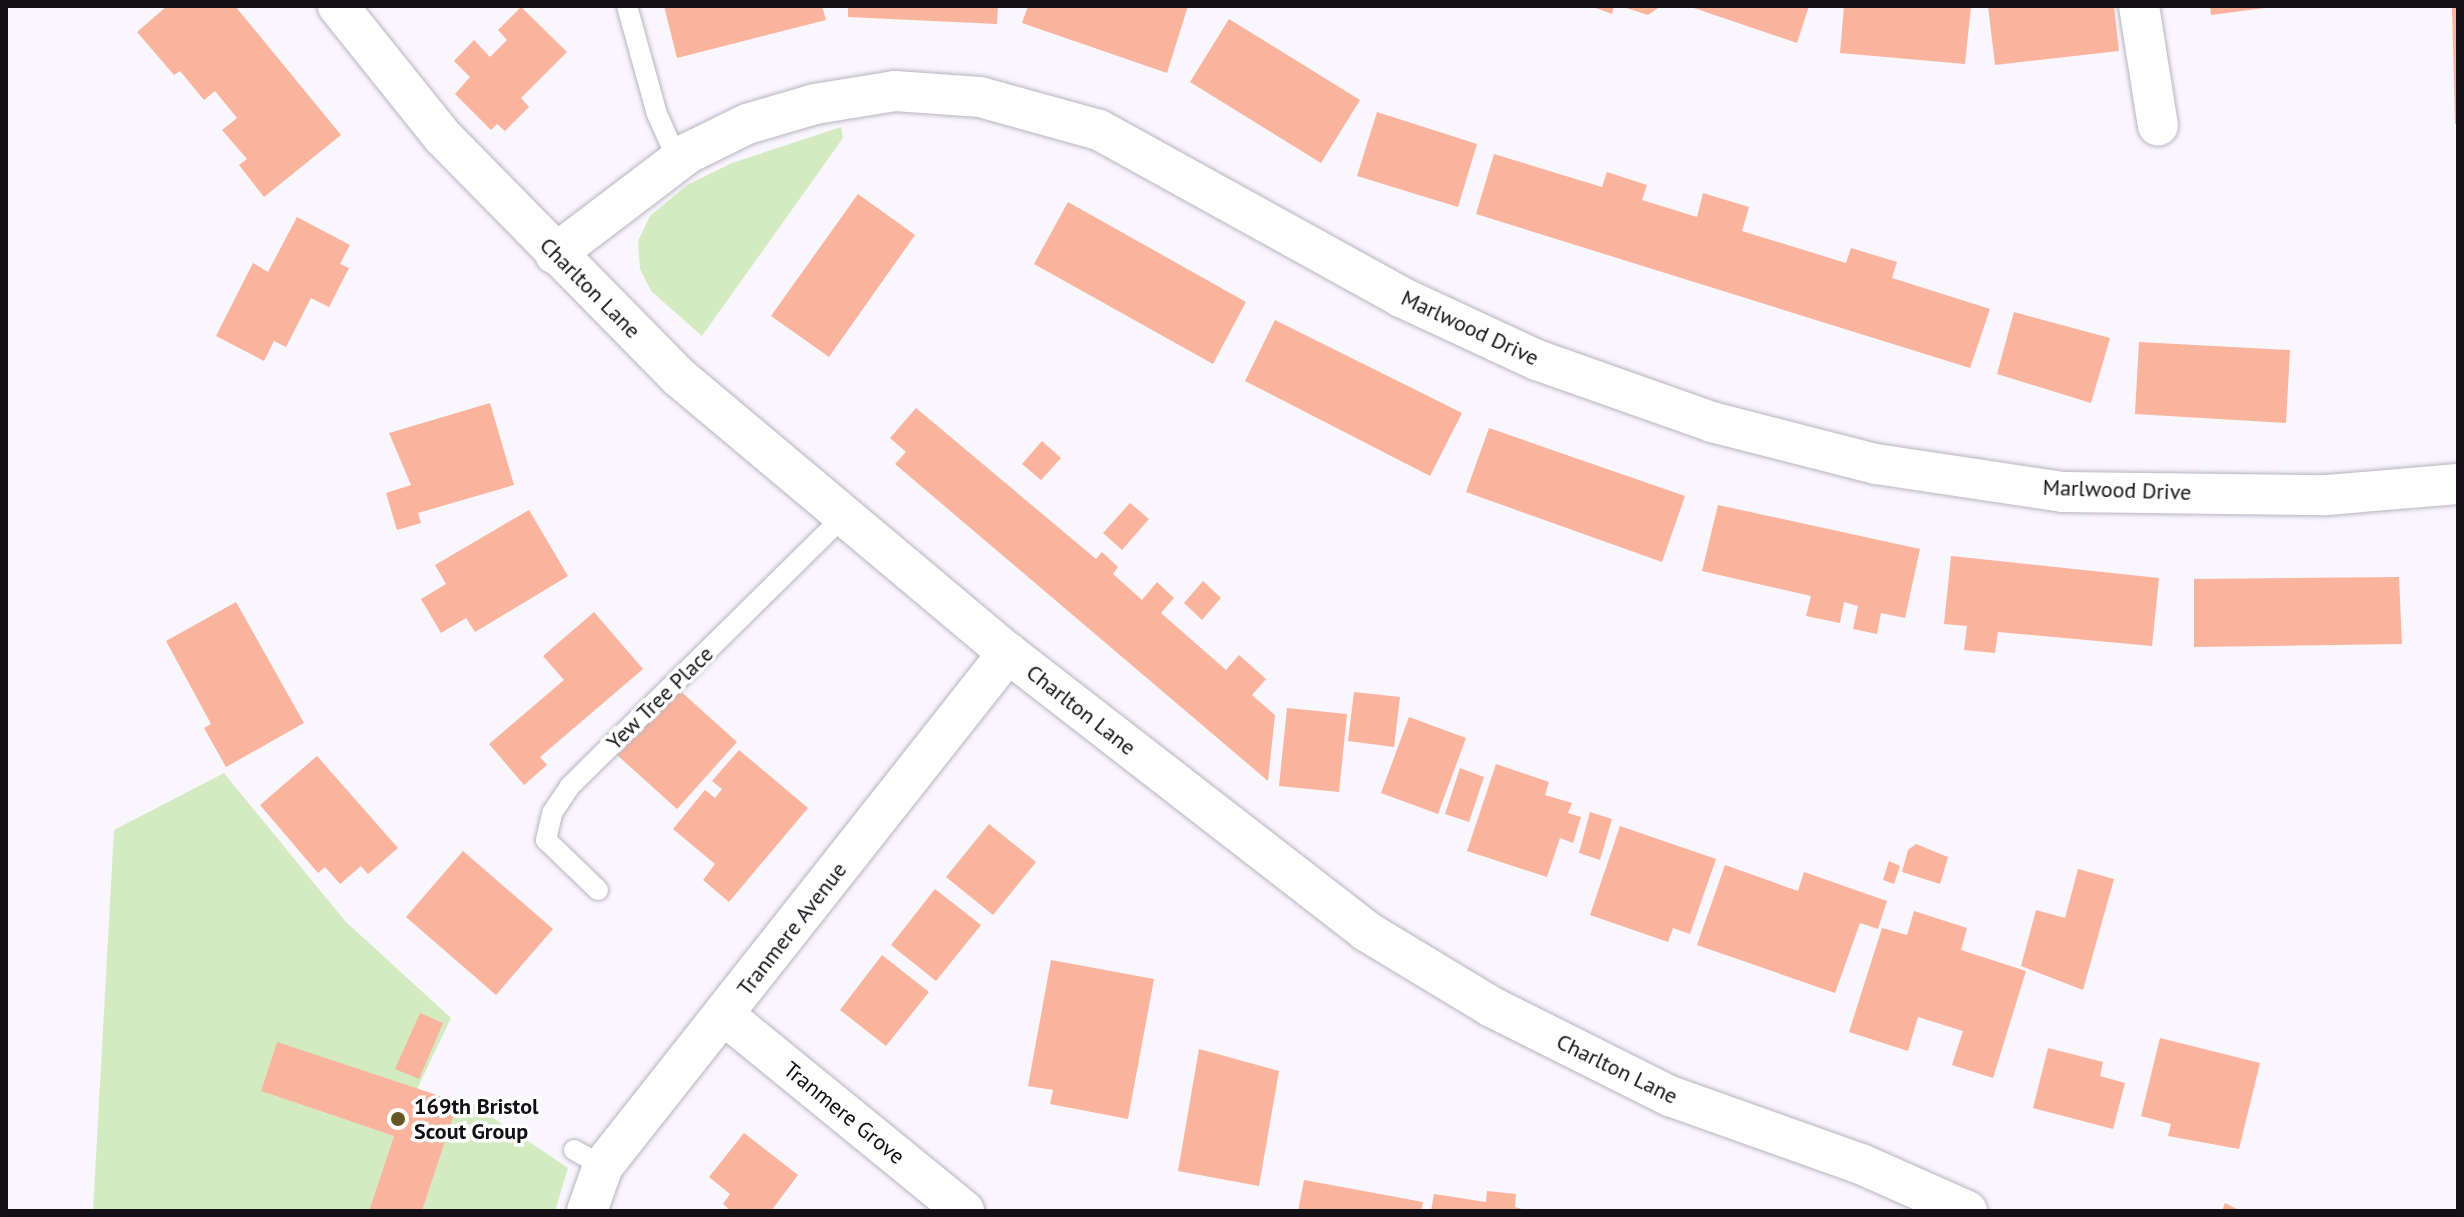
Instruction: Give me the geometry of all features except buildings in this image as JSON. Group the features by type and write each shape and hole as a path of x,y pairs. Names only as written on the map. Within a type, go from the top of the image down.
{"street":[{"name":"Charlton Lane","path":"338,6 442,136 680,378 1008,653 1366,931 1492,1007 1670,1096 1861,1164 1956,1209"},
{"path":"2139,6 2158,126"},
{"name":"Marlwood Drive","path":"555,254 678,161 747,124 815,104 895,91 980,97 1099,130 1401,297 1537,360 1712,422 1876,464 2063,492 2327,495 2458,484"},
{"name":"Tranmere Avenue","path":"587,1211 589,1158 724,1015 1008,653"},
{"name":"Tranmere Grove","path":"724,1015 964,1211"}],"lane":[{"path":"627,6 657,114 678,161"},
{"name":"Yew Tree Place","path":"598,890 546,840 552,813 570,786 843,517"}],"green space":[{"path":"841,127 843,138 702,336 651,291 640,269 638,241 650,216 687,185 732,163"},
{"path":"224,773 345,921 451,1018 417,1089 277,1043 261,1091 394,1136 369,1211 93,1211 114,830"},
{"path":"459,1095 568,1168 555,1211 422,1211"}],"place":[{"name":"169th Bristol Scout Group","path":"398,1119"}]}
